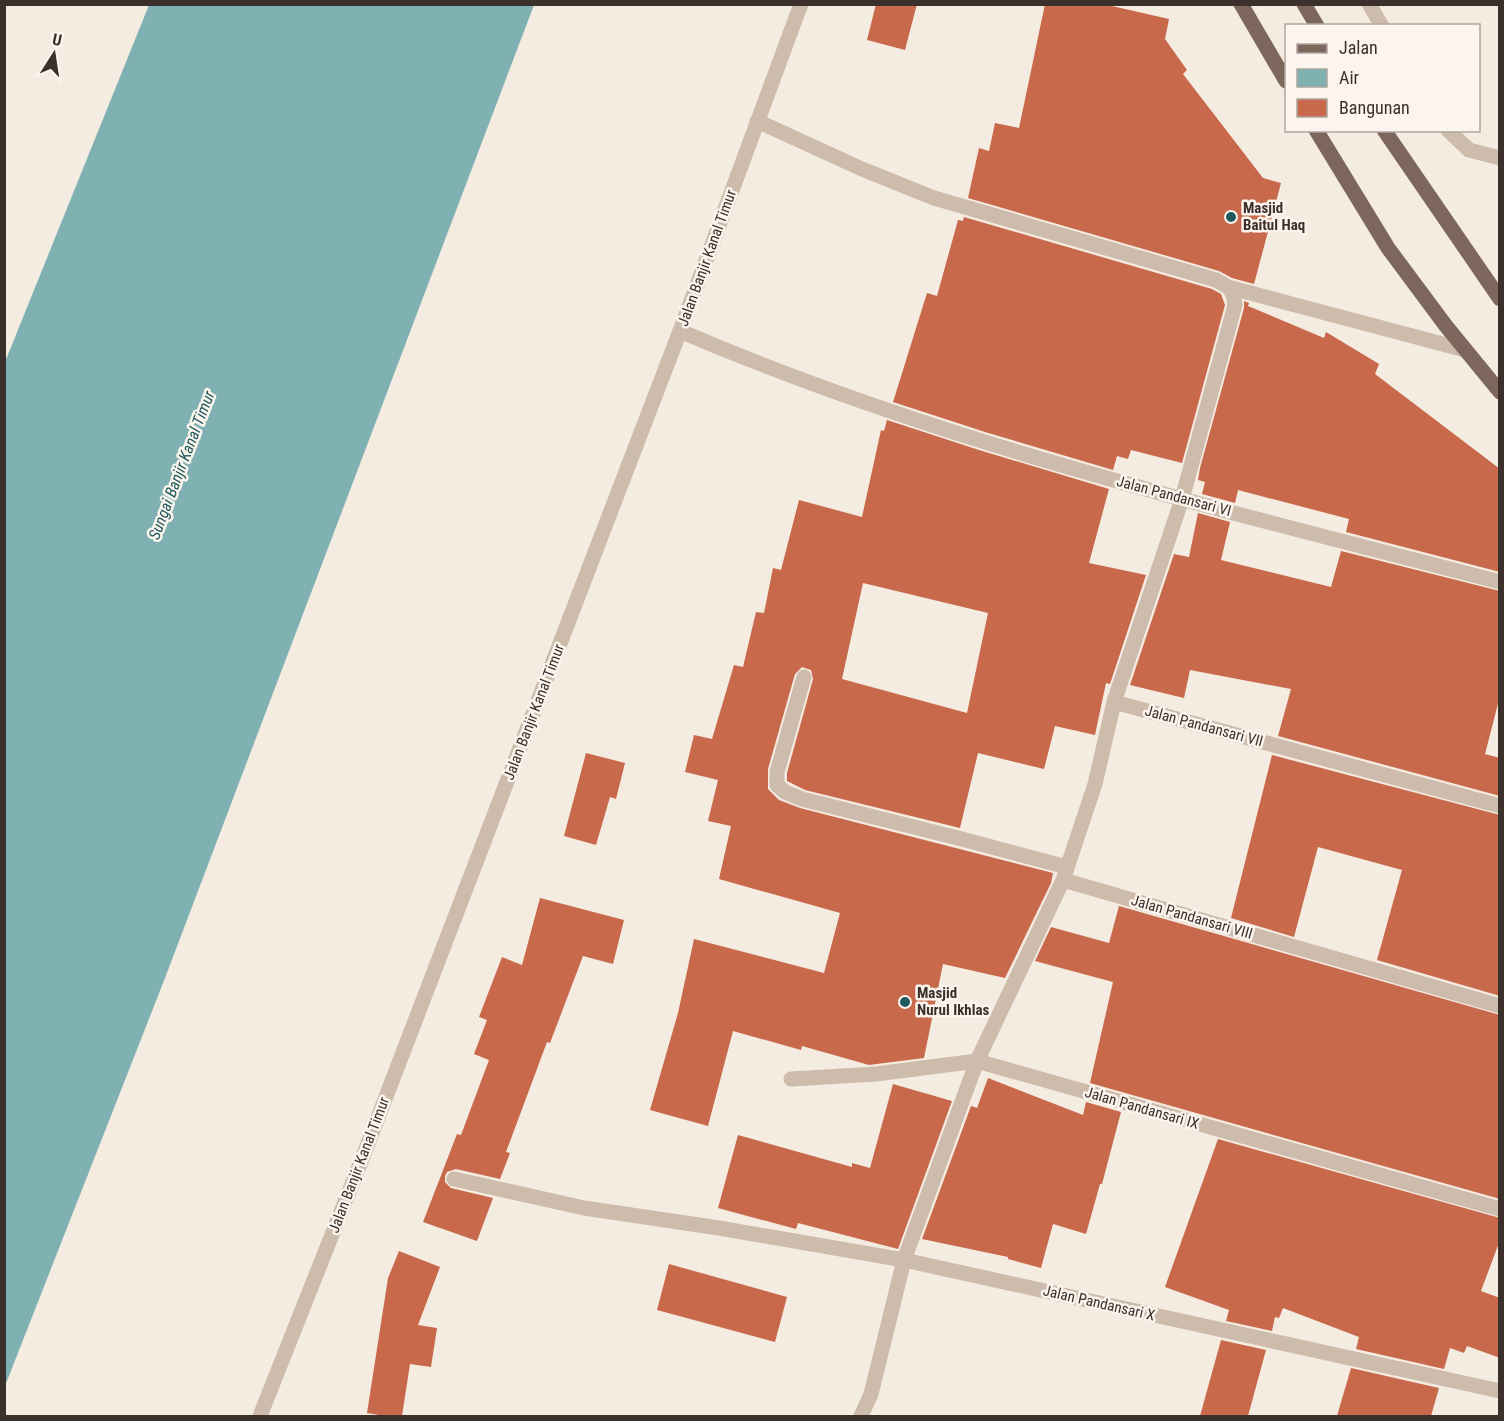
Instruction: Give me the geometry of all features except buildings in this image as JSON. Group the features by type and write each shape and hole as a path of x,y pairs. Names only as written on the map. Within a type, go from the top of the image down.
{"main road":[{"path":"1241,4 1285,78"},
{"path":"1304,4 1316,24"},
{"path":"1317,132 1388,248 1465,350 1500,392"},
{"path":"1385,132 1500,298"}],"street":[{"name":"Jalan Banjir Kanal Timur","path":"260,1416 364,1154 680,331 801,4"},
{"path":"1369,4 1381,24"},
{"path":"757,121 862,169 934,198 1216,280 1228,286 1465,350"},
{"path":"1450,132 1459,142 1476,153 1500,158"},
{"path":"861,1416 871,1394 904,1260 977,1061 1065,874 1095,784 1114,702 1182,499 1235,305 1233,294 1228,286"},
{"name":"Jalan Pandansari VI","path":"680,331 754,363 851,399 1146,490 1500,582"},
{"name":"Jalan Pandansari VIII","path":"804,677 777,772 777,785 784,792 802,799 958,838 1065,874 1500,1006"},
{"name":"Jalan Pandansari VII","path":"1114,702 1500,806"},
{"path":"791,1079 876,1074 977,1061"},
{"name":"Jalan Pandansari IX","path":"977,1061 1500,1209"},
{"name":"Jalan Pandansari X","path":"454,1179 584,1208 719,1228 904,1260 1500,1391"}],"water":[{"name":"Sungai Banjir Kanal Timur","path":"149,5 534,5 165,978 5,1386 5,362"}],"place":[{"name":"Masjid Baitul Haq","path":"1231,217"},
{"name":"Masjid Nurul Ikhlas","path":"905,1002"}]}
